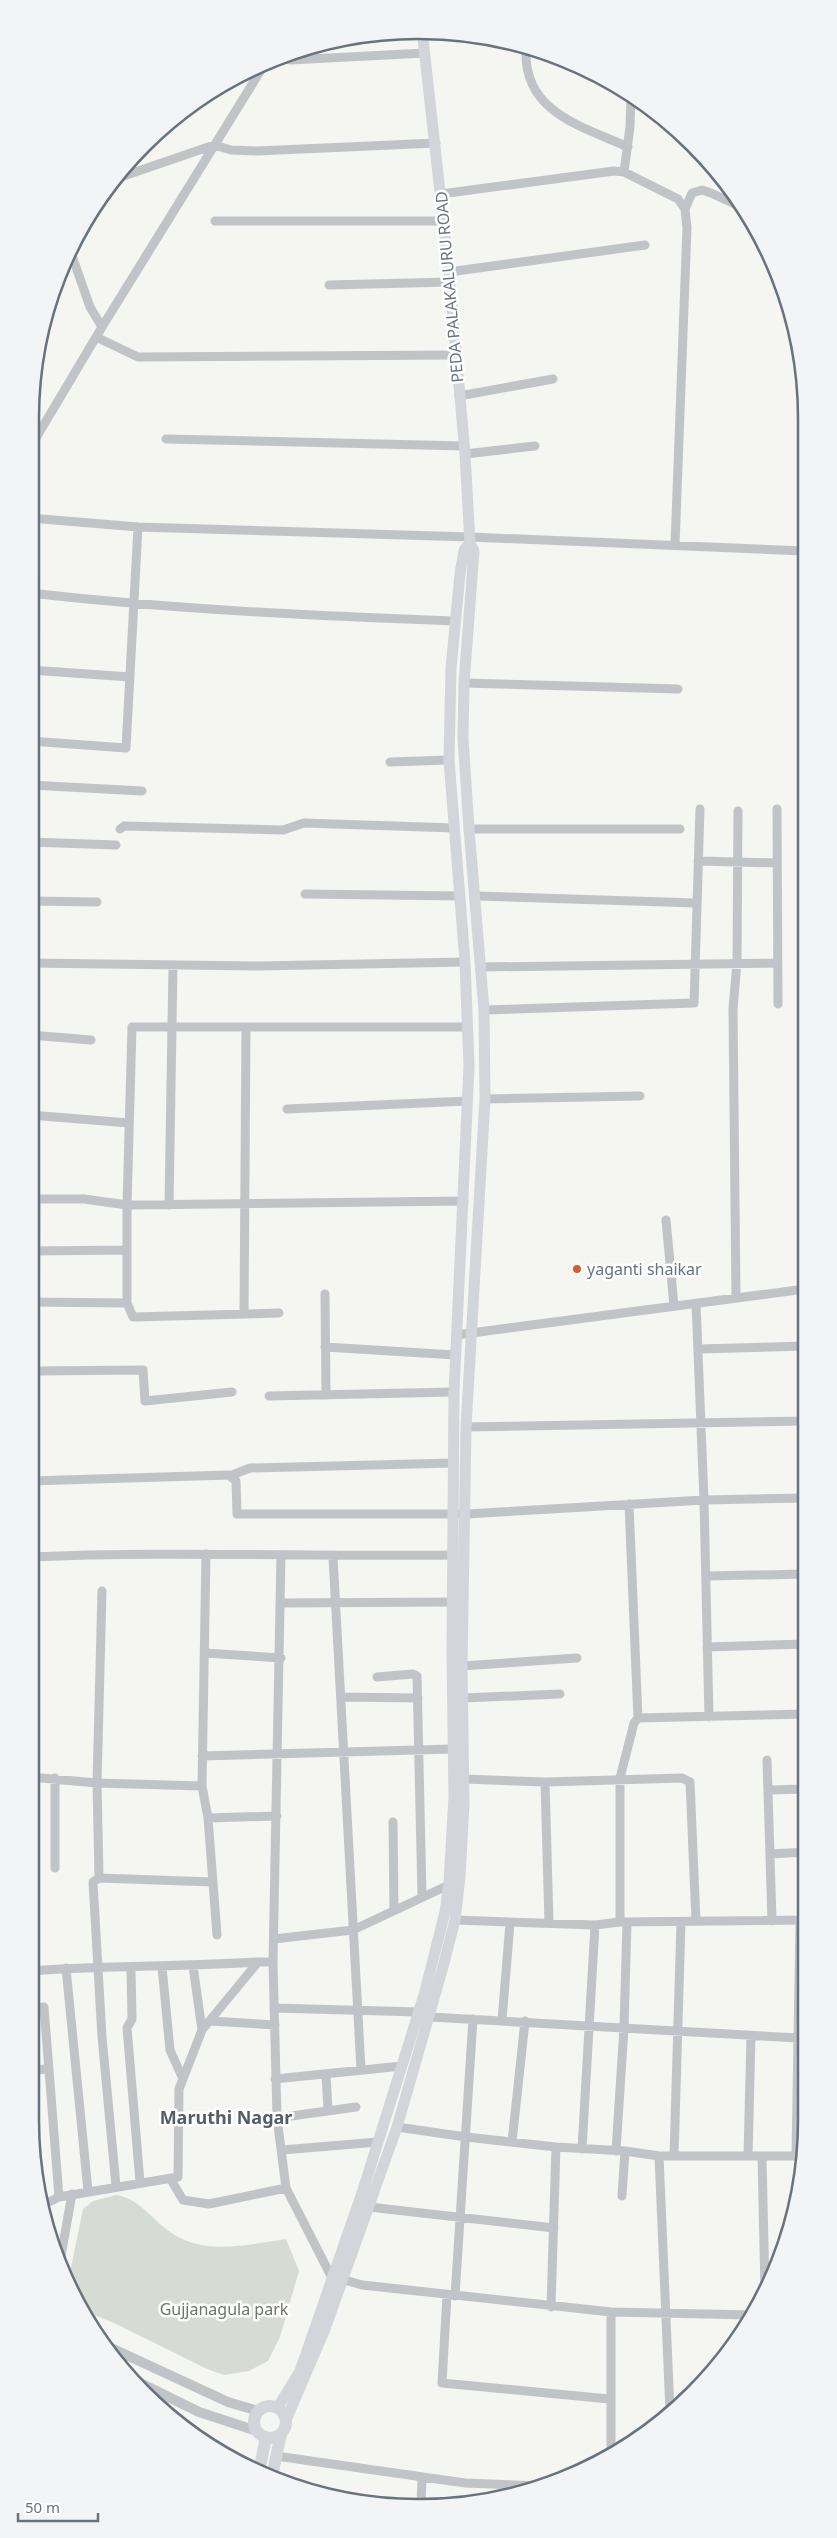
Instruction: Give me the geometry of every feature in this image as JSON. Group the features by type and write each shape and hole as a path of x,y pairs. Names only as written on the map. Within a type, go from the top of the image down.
{"main road":[{"name":"PEDA PALAKALURU ROAD","path":"423,39 442,194 465,450 470,540 474,551 464,683 464,738 469,829 482,967 484,1010 485,1099 466,1427 462,1666 464,1779 454,1883"},
{"path":"273,2470 286,2420 310,2369 397,2127 430,2016 455,1920 452,1602 454,1392 468,1101 468,1027 465,962 449,760 449,694 455,621 464,550 470,540"},
{"path":"278,2408 300,2371 378,2142 419,2012 454,1883"},
{"path":"260,2464 262,2434 254,2421 258,2412 267,2406 278,2408 286,2420"},
{"path":"262,2434 276,2437 281,2434"}],"street":[{"path":"294,60 425,53"},
{"path":"526,55 527,72 530,83 547,106 571,122 628,146"},
{"path":"39,433 254,77"},
{"path":"624,172 631,104"},
{"path":"127,175 214,145 231,150 257,151 436,143"},
{"path":"442,194 604,172 624,172 678,198 685,209 687,228 675,545"},
{"path":"685,209 692,193 702,190 730,202"},
{"path":"216,221 444,221"},
{"path":"329,285 449,277 645,245"},
{"path":"74,260 90,307 102,327"},
{"path":"96,337 138,357 456,355"},
{"path":"459,396 553,379"},
{"path":"166,439 465,450 535,446"},
{"path":"39,519 138,527 798,551"},
{"path":"39,742 126,748 138,527"},
{"path":"39,594 133,605 288,615 455,621"},
{"path":"39,671 130,677"},
{"path":"464,683 678,689"},
{"path":"390,762 449,760"},
{"path":"39,785 142,791"},
{"path":"484,1010 694,1003 700,809"},
{"path":"777,809 778,1004"},
{"path":"736,1298 734,1009 737,962 738,812"},
{"path":"120,829 124,826 283,830 304,823 454,828"},
{"path":"469,829 680,829"},
{"path":"39,842 116,845"},
{"path":"698,861 777,863"},
{"path":"305,894 460,896"},
{"path":"476,896 696,903"},
{"path":"39,901 97,902"},
{"path":"39,962 173,966 465,962"},
{"path":"482,967 694,962 778,963"},
{"path":"170,1205 173,966"},
{"path":"279,1313 133,1317 128,1303 127,1250 132,1027 468,1027"},
{"path":"244,1314 246,1028"},
{"path":"39,1037 91,1040"},
{"path":"485,1099 640,1096"},
{"path":"287,1109 468,1101"},
{"path":"39,1116 129,1123"},
{"path":"39,1199 84,1199 127,1205 464,1200"},
{"path":"666,1220 674,1306"},
{"path":"39,1251 127,1250"},
{"path":"456,1335 471,1335 798,1290"},
{"path":"325,1294 326,1395"},
{"path":"39,1302 128,1303"},
{"path":"696,1303 704,1500 709,1717"},
{"path":"698,1349 798,1346"},
{"path":"325,1347 455,1354"},
{"path":"39,1371 143,1370 145,1401 232,1392"},
{"path":"269,1396 454,1392"},
{"path":"466,1427 798,1421"},
{"path":"39,1481 232,1475 250,1468 453,1463"},
{"path":"232,1475 236,1481 237,1514 466,1514 704,1500 798,1498"},
{"path":"622,2196 620,2151 624,2028 620,1778 634,1723 638,1718 629,1504"},
{"path":"39,1556 206,1554 333,1557 453,1555"},
{"path":"206,1554 202,1786 208,1818 217,1935"},
{"path":"282,1555 273,1962 277,2118 286,2188 331,2276 342,2281 551,2307 666,2315 743,2315"},
{"path":"333,1557 360,2070"},
{"path":"706,1576 798,1574"},
{"path":"99,1878 97,1783 102,1591"},
{"path":"282,1603 452,1602"},
{"path":"707,1646 798,1644"},
{"path":"205,1654 281,1658"},
{"path":"462,1666 577,1658"},
{"path":"377,1677 414,1674 418,1676 422,1896"},
{"path":"463,1698 560,1694"},
{"path":"341,1697 418,1698"},
{"path":"638,1718 798,1714"},
{"path":"202,1756 453,1749"},
{"path":"768,1760 772,1921"},
{"path":"39,1777 97,1783 202,1786"},
{"path":"55,1778 55,1868"},
{"path":"464,1779 545,1782 620,1778 682,1778 690,1782 696,1921"},
{"path":"545,1782 549,1924"},
{"path":"768,1790 798,1789"},
{"path":"208,1818 277,1816"},
{"path":"393,1822 394,1910"},
{"path":"770,1854 798,1852"},
{"path":"116,2186 93,1882 99,1878 213,1882"},
{"path":"274,1939 353,1930 422,1896 454,1883"},
{"path":"455,1920 595,1925 623,1922 798,1920"},
{"path":"674,2156 682,1922"},
{"path":"502,2020 510,1923"},
{"path":"582,2149 595,1925"},
{"path":"48,2202 59,2197 72,2194 178,2177 179,2089 202,2030 258,1962"},
{"path":"39,1970 98,1966 130,1968 273,1962"},
{"path":"193,1966 202,2030"},
{"path":"162,1967 170,2050 183,2079"},
{"path":"66,1968 88,2191"},
{"path":"130,1968 132,2018 127,2028 140,2182"},
{"path":"39,2007 44,2007 59,2197"},
{"path":"274,2008 419,2012"},
{"path":"430,2016 525,2021 678,2033 798,2038"},
{"path":"474,2019 460,2218 442,2383 609,2399"},
{"path":"210,2021 275,2025"},
{"path":"512,2142 525,2021"},
{"path":"748,2156 751,2036"},
{"path":"275,2079 402,2066"},
{"path":"39,2070 49,2069"},
{"path":"326,2074 328,2111"},
{"path":"277,2118 356,2107"},
{"path":"397,2127 556,2147 620,2151 659,2156 796,2156"},
{"path":"282,2150 378,2142"},
{"path":"551,2307 556,2147"},
{"path":"659,2156 670,2404"},
{"path":"762,2156 765,2273"},
{"path":"170,2178 183,2200 209,2204 286,2188"},
{"path":"62,2250 72,2194"},
{"path":"369,2207 554,2228"},
{"path":"610,2312 611,2446"},
{"path":"117,2351 228,2402 258,2412"},
{"path":"150,2388 199,2412 262,2434"},
{"path":"276,2456 464,2483 520,2485"},
{"path":"421,2499 422,2476"}],"green space":[{"name":"Gujjanagula park","path":"116,2195 124,2197 143,2208 166,2229 180,2238 209,2246 240,2246 286,2239 299,2271 280,2337 268,2361 249,2371 224,2375 207,2369 94,2315 70,2270 83,2209 93,2201"}],"place":[{"name":"yaganti shaikar","path":"577,1269"}],"district":[{"name":"Maruthi Nagar","path":"226,2117"}]}
